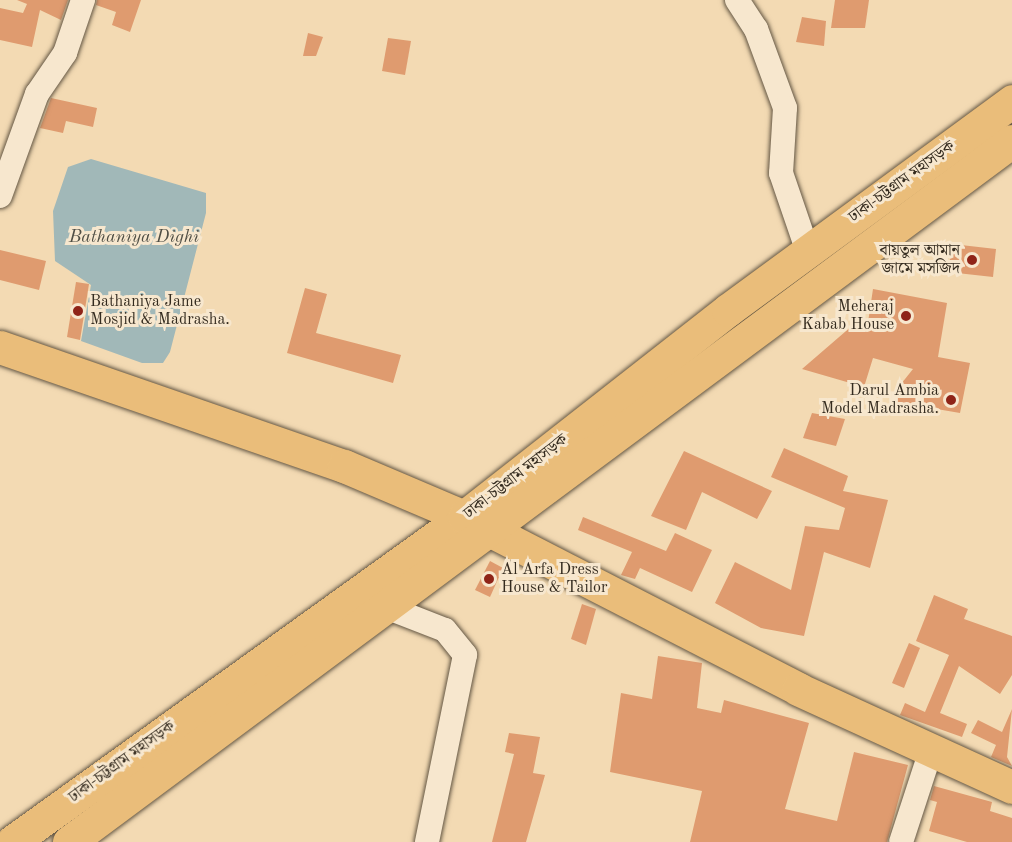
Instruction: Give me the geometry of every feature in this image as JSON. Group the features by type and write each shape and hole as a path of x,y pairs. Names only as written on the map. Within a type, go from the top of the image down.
{"highway":[{"name":"ঢাকা-চট্টগ্রাম মহাসড়ক","path":"69,842 386,607 477,523 808,252 1012,101"},
{"name":"ঢাকা-চট্টগ্রাম মহাসড়ক","path":"12,842 477,523 1012,141"},
{"path":"0,347 344,466 477,523 798,689 1012,787"}],"street":[{"path":"0,196 37,94 64,53 83,0"},
{"path":"737,0 756,29 785,108 781,173 808,252"},
{"path":"386,607 445,630 465,656 427,842"},
{"path":"901,842 932,750"}],"water":[{"name":"Bathaniya Dighi","path":"91,159 206,193 206,213 170,352 163,363 142,363 81,341 91,285 55,261 53,211 68,167"}],"building":[{"path":"17,0 68,0 61,20 40,10 32,47 0,40 0,8 23,13 27,4"},
{"path":"97,0 141,0 130,32 112,25 116,12 96,5"},
{"path":"835,0 869,0 865,28 831,28"},
{"path":"802,17 826,21 824,46 796,42"},
{"path":"308,33 323,37 316,56 303,56"},
{"path":"388,38 411,41 405,75 382,71"},
{"path":"51,98 97,108 93,127 66,121 63,133 40,128"},
{"name":"বায়তুল আমান জামে মসজিদ","path":"952,244 996,249 993,277 948,272"},
{"path":"0,250 46,261 39,290 0,280"},
{"name":"Bathaniya Jame Mosjid & Madrasha.","path":"76,282 89,284 80,340 67,337"},
{"path":"305,288 327,294 316,333 401,355 393,383 287,353"},
{"path":"873,289 947,303 938,357 970,363 960,413 896,402 897,389 913,369 873,358 864,387 802,369 853,325 867,329"},
{"path":"812,413 845,419 836,446 803,438"},
{"path":"784,448 848,476 843,491 888,500 870,568 824,552 804,636 761,628 715,603 735,562 791,590 805,526 839,530 845,508 771,477"},
{"path":"684,451 772,491 757,519 702,492 686,530 651,516"},
{"path":"583,517 666,551 675,533 712,550 692,592 640,568 635,579 621,575 632,552 578,530"},
{"name":"Al Arfa Dress House & Tailor","path":"490,561 503,568 490,597 475,590"},
{"path":"934,595 968,609 964,619 1012,636 1012,675 1000,694 959,666 940,713 967,724 962,737 900,715 905,703 925,712 949,655 916,641"},
{"path":"582,604 596,609 586,645 571,639"},
{"path":"909,643 920,648 904,688 892,683"},
{"path":"658,656 702,663 697,708 721,713 724,700 809,723 785,809 837,821 854,752 908,765 887,842 690,842 702,791 610,772 621,693 652,699"},
{"path":"1012,709 1007,757 1012,766 991,757 996,745 971,733 978,720 1002,732"},
{"path":"509,733 540,737 533,773 545,775 526,842 492,842 514,754 505,752"},
{"path":"934,786 992,802 990,811 1012,818 1012,842 967,842 929,831 937,802 930,800"}],"place":[{"name":"বায়তুল আমান জামে মসজিদ","path":"972,260"},
{"name":"Bathaniya Jame Mosjid & Madrasha.","path":"78,311"},
{"name":"Meheraj Kabab House","path":"906,316"},
{"name":"Darul Ambia Model Madrasha.","path":"951,400"},
{"name":"Al Arfa Dress House & Tailor","path":"489,579"}]}
